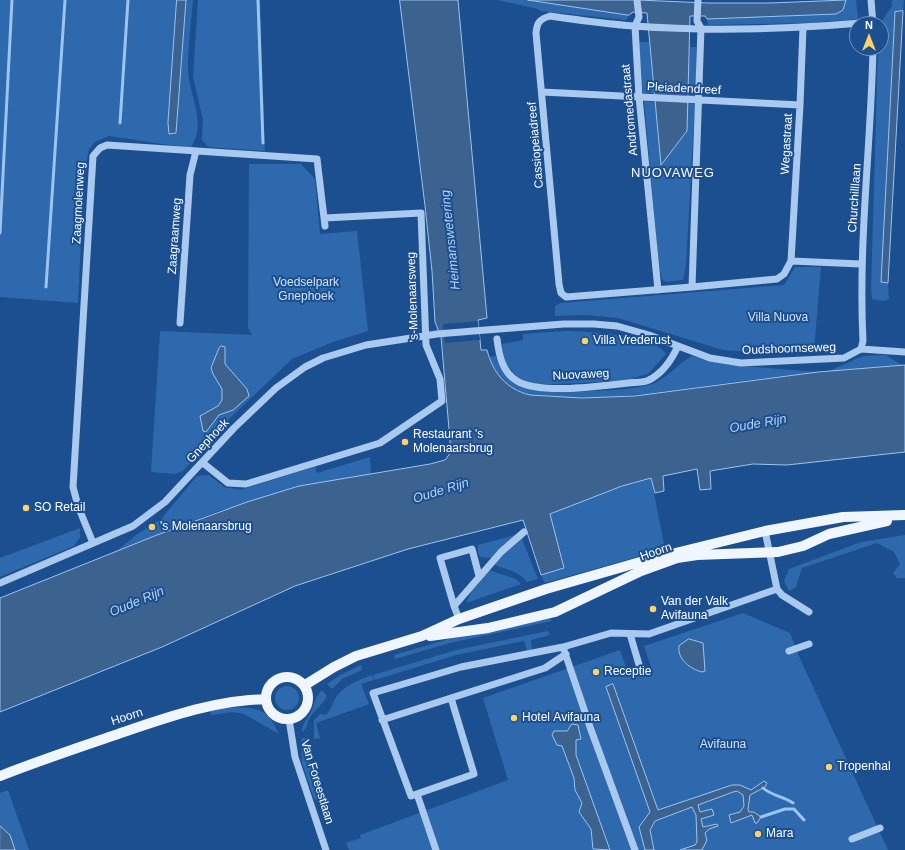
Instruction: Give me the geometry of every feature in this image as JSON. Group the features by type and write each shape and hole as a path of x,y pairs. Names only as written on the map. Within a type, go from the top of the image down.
{"main road":[{"name":"Hoorn","path":"305,686 334,667 356,656 422,636 459,619 546,589 647,560 765,531 843,517 905,516"},
{"name":"Hoorn","path":"422,636 469,631 555,612 641,571 677,558 697,555 769,553 803,546 829,534 905,516"},
{"path":"291,677 299,680 305,686 309,698 307,707 302,714 289,719 281,718 273,714 268,707 266,699 269,686 279,678 291,677"},
{"name":"Hoorn","path":"0,776 135,728 213,704 239,700 266,699"}],"street":[{"name":"Andromedastraat","path":"637,0 639,17 635,26 639,97 658,290"},
{"path":"692,287 700,101 698,0"},
{"path":"871,0 872,16"},
{"name":"Cassiopeiadreef","path":"792,261 784,274 777,279 573,298 566,297 561,293 536,33 537,24 541,19 550,16 635,26 690,28 699,25 803,28 849,25"},
{"name":"Wegastraat","path":"792,261 803,28"},
{"name":"Churchilllaan","path":"861,349 863,341 862,264 873,56"},
{"name":"Pleiadendreef","path":"542,92 800,105"},
{"name":"Zaagmolenweg","path":"93,543 78,506 73,487 93,156 100,148 107,146 317,159 325,226"},
{"name":"Zaagraamweg","path":"180,323 190,175 196,151"},
{"name":"'s-Molenaarsweg","path":"203,463 228,483 246,484 380,443 442,401 440,379 426,345 422,213 325,218"},
{"path":"792,261 862,264"},
{"name":"Oudshoornseweg","path":"437,334 564,324 617,326 710,358 741,363 844,358 861,349"},
{"name":"Gnephoek","path":"0,583 132,526 157,509 203,463 234,428 276,388 305,367 323,358 366,345 437,334"},
{"name":"Nuovaweg","path":"497,339 502,363 516,381 527,386 548,388 595,387 649,381 671,361 678,346"},
{"path":"861,349 905,352"},
{"path":"765,531 777,590 782,595 809,612"},
{"path":"454,606 501,552 524,532"},
{"path":"459,619 440,558 472,549 479,576"},
{"path":"451,698 474,774 411,796 373,693 461,667 564,650 611,633 649,634 777,590"},
{"path":"630,634 640,668"},
{"path":"789,651 809,644"},
{"path":"382,720 545,668 564,650"},
{"path":"564,650 590,727 635,850"},
{"name":"Van Foreestlaan","path":"289,719 295,757 326,850"},
{"path":"417,794 436,850"},
{"path":"852,839 880,828"}],"green space":[{"path":"0,0 177,0 168,123 176,133 186,0 193,0 188,68 198,119 196,138 191,147 109,136 95,142 89,149 84,175 78,303 0,297"},
{"path":"198,0 260,0 265,151 208,147 202,140 203,120 193,77"},
{"path":"497,0 528,0 629,15 626,20 541,11 538,9"},
{"path":"846,0 856,0 858,16 849,16 849,20 807,23 708,25 707,19 836,14 843,10"},
{"path":"892,0 904,0 903,11 895,12 881,282 888,283 889,299 883,301 872,299 871,289 878,56 889,56 889,16 885,16 892,6"},
{"path":"639,42 649,42 654,93 643,93"},
{"path":"689,47 696,47 696,97 688,97"},
{"path":"644,101 655,102 661,165 687,132 688,103 695,104 686,265 683,280 666,282 662,279 659,266"},
{"name":"Voedselpark Gnephoek","path":"249,164 301,164 315,179 320,234 357,231 368,331 333,342 292,359 227,421 183,471 175,474 151,472 160,331 252,335 248,328"},
{"name":"Villa Nuova","path":"795,267 821,267 814,351 749,352 723,350 618,318 586,315 555,316 555,306 561,303 784,285"},
{"path":"564,331 603,333 635,338 648,342 666,354 648,374 633,378 633,380 539,385 518,378 503,360 502,344 523,340 523,334"},
{"path":"885,355 902,365 829,371 863,356"},
{"path":"496,356 504,373 519,386 545,391 629,389 645,386 660,380 692,356 729,365 818,372 640,394 604,397 545,397 534,396 517,391 506,384 497,374 489,357"},
{"path":"370,457 371,475 299,486 216,512 117,551 136,535 161,519 197,476 209,475 224,487 240,490 315,467 317,473"},
{"path":"651,478 665,549 545,583 541,575 564,568 549,514 622,486"},
{"path":"80,528 80,538 74,546 0,577 0,558"},
{"path":"515,535 491,558 481,557 478,554 478,545"},
{"path":"905,535 905,578 897,578 893,573 900,564 894,552 877,543 802,568 796,587 789,591 784,581 789,569 861,542"},
{"path":"522,539 538,579 527,582 520,575 492,564"},
{"path":"489,570 516,579 521,584 466,603 471,592"},
{"name":"Avifauna","path":"743,613 790,633 798,654 888,850 349,850 346,843 361,838 360,835 508,780 483,698 620,650 629,675 651,667 644,646"},
{"path":"550,617 552,621 450,643 395,659 394,655 459,636"},
{"path":"548,631 550,635 531,640 532,649 530,651 527,650 524,641 456,655 375,680 373,675 456,650"},
{"path":"361,665 362,670 342,679 332,689 327,684 340,675"},
{"path":"372,675 374,680 361,684 369,704 316,723 320,738 314,739 314,720 320,714 326,715 340,692 353,683"},
{"path":"287,686 295,690 299,698 295,706 287,710 279,706 275,698 279,690"},
{"path":"322,690 327,696 323,703 311,716 306,728 302,732 304,723"},
{"path":"229,707 252,708 266,714 275,725 279,734 244,714 232,712 211,715 210,710"},
{"path":"301,738 306,738 308,740 308,757 323,802 319,802 314,799 302,763"},
{"path":"8,790 29,850 15,850 10,835 0,826 0,793"}],"water":[{"path":"177,0 186,0 176,133 169,134 168,123"},
{"path":"400,0 458,0 487,318 478,320 481,350 487,350 497,373 507,384 514,389 530,395 582,398 635,396 818,372 905,365 905,452 787,465 753,464 710,471 711,489 700,490 697,469 663,476 664,491 655,493 651,478 622,486 550,514 564,568 541,575 523,520 408,549 295,586 162,647 0,712 0,598 157,535 247,502 299,486 430,464 445,460 451,452 441,337 435,322 432,271 425,206"},
{"path":"528,0 638,0 707,3 770,3 846,0 843,10 836,14 707,19 705,16 690,16 687,131 661,165 647,13 633,12 629,15"},
{"path":"903,11 888,283 881,282 895,12"},
{"path":"222,346 225,347 225,364 247,389 249,396 233,410 219,415 206,432 203,431 200,416 218,406 222,400 222,389 211,368 219,348"},
{"path":"689,639 703,643 705,671 702,672 693,669 682,660 680,656 679,646"},
{"path":"613,684 658,810 732,785 740,785 751,790 764,781 767,783 765,787 750,795 749,812 754,812 761,817 757,823 755,823 752,815 731,823 729,815 740,812 744,806 743,795 737,791 698,805 700,812 712,809 714,815 701,819 703,827 717,824 718,826 709,829 705,833 707,840 702,850 680,850 695,845 697,842 696,815 692,807 655,821 650,830 654,850 645,850 639,827 650,812 606,687"},
{"path":"572,724 578,725 581,739 576,740 576,755 610,850 593,849 591,829 579,812 582,803 575,790 574,778 562,746 557,745 552,735 554,731 567,731"},
{"path":"0,826 10,835 15,850 0,850"}],"pier":[{"path":"478,321 480,340 445,343 443,324"}],"waterway":[{"path":"0,233 12,0"},
{"path":"46,287 65,0"},
{"path":"120,123 128,0"},
{"path":"258,0 263,143"},
{"path":"763,788 770,793 793,803"},
{"path":"761,817 785,809 794,809 804,820"}],"place":[{"name":"Villa Vrederust","path":"585,341"},
{"name":"Restaurant 's Molenaarsbrug","path":"405,442"},
{"name":"SO Retail","path":"26,508"},
{"name":"'s Molenaarsbrug","path":"152,527"},
{"name":"Van der Valk Avifauna","path":"653,609"},
{"name":"Receptie","path":"596,672"},
{"name":"Hotel Avifauna","path":"514,718"},
{"name":"Tropenhal","path":"829,767"},
{"name":"Mara","path":"758,834"}],"district":[{"name":"NUOVAWEG","path":"673,173"}],"water label":[{"name":"Heimanswetering","path":"451,240"},
{"name":"Oude Rijn","path":"758,424"},
{"name":"Oude Rijn","path":"441,491"},
{"name":"Oude Rijn","path":"137,602"}]}
